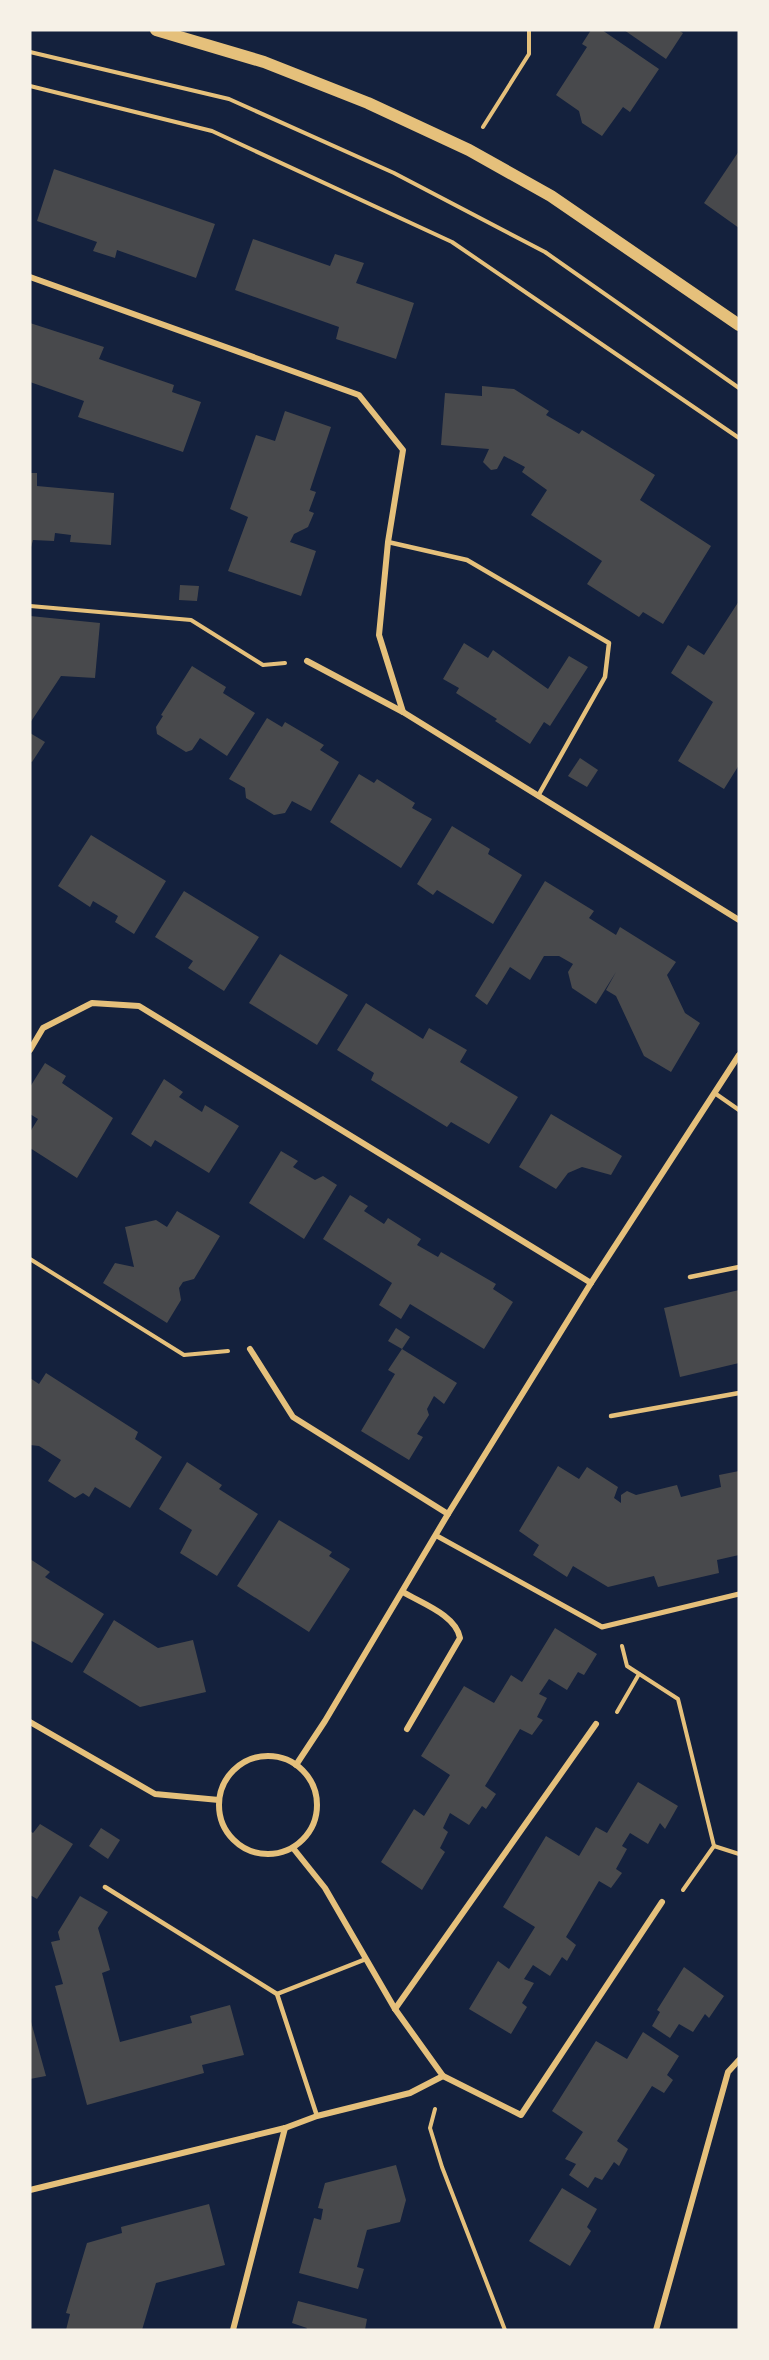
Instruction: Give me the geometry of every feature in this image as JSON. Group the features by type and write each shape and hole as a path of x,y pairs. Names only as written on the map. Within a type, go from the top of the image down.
{"main road":[{"path":"156,30 264,62 368,103 469,150 551,196 739,325"}],"street":[{"path":"30,276 359,396 402,450 388,542 379,635 403,712"},
{"path":"307,661 403,712 739,920"},
{"path":"30,1050 43,1028 92,1003 139,1006 591,1283"},
{"path":"296,1765 591,1283 716,1094 739,1055"},
{"path":"250,1349 293,1417 448,1514"},
{"path":"437,1536 602,1627 739,1594"},
{"path":"403,1592 452,1621 460,1638 406,1729"},
{"path":"30,1722 155,1794 219,1800"},
{"path":"394,2008 597,1724"},
{"path":"264,1756 280,1758 296,1765 308,1776 315,1790 317,1807 314,1822 306,1837 294,1848 279,1854 263,1854 248,1850 235,1842 225,1830 219,1816 219,1800 223,1784 233,1770 248,1761 264,1756"},
{"path":"294,1848 325,1888 394,2008 443,2076 521,2115 662,1902"},
{"path":"656,2330 728,2072 739,2060"},
{"path":"30,2190 285,2128 317,2116 410,2094 443,2076"},
{"path":"233,2330 285,2128"}],"lane":[{"path":"388,542 467,560 609,643 605,677 538,796"},
{"path":"716,1094 739,1110"},
{"path":"690,1277 739,1267"},
{"path":"611,1416 739,1393"},
{"path":"105,1887 277,1995 317,2116"},
{"path":"277,1995 366,1959"}],"path":[{"path":"469,150 529,54 529,30"},
{"path":"30,52 229,99 394,173 544,252 739,388"},
{"path":"30,86 212,131 452,242 739,438"},
{"path":"30,606 191,620 263,665 307,661"},
{"path":"30,1259 184,1355 250,1349"},
{"path":"602,1627 622,1646 627,1666 678,1699 714,1846 680,1894 662,1902"},
{"path":"597,1724 612,1721 639,1674"},
{"path":"714,1846 739,1854"},
{"path":"443,2076 430,2128 442,2167 505,2330"}],"building":[{"path":"591,30 602,30 659,69 630,112 623,107 602,136 582,123 579,111 556,95 587,47 582,44"},
{"path":"624,30 678,30 683,33 666,59"},
{"path":"739,151 739,228 704,203"},
{"path":"54,169 215,224 196,278 117,250 115,258 93,251 97,242 37,221"},
{"path":"253,239 330,266 335,254 364,263 356,283 414,303 396,359 336,339 339,327 235,290"},
{"path":"30,323 104,347 99,359 174,385 172,392 201,402 183,452 78,417 84,401 30,382"},
{"path":"482,386 514,389 549,411 546,415 579,434 582,430 655,475 640,500 711,546 663,624 643,612 639,617 587,584 602,561 531,515 547,490 522,472 525,467 504,456 497,469 491,470 483,462 489,449 441,445 445,393 482,396"},
{"path":"285,411 331,427 310,490 316,492 309,511 314,513 308,527 294,534 290,542 316,551 301,596 228,571 248,517 230,509 256,435 275,441"},
{"path":"30,473 37,473 37,486 114,493 111,545 70,542 71,535 55,533 54,541 33,540 30,551"},
{"path":"180,585 199,586 197,601 179,600"},
{"path":"739,601 739,765 724,789 678,761 713,702 671,673 688,645 704,655"},
{"path":"30,616 100,623 95,678 61,676 30,723"},
{"path":"464,643 488,658 493,650 548,689 569,656 588,667 550,726 544,722 530,744 495,721 497,719 456,693 459,688 443,679"},
{"path":"192,666 226,687 223,693 255,713 227,756 200,738 192,750 186,752 157,734 156,727 163,716 161,715"},
{"path":"267,718 282,727 285,722 324,745 320,750 339,762 311,811 292,801 285,813 274,815 246,798 245,788 229,779"},
{"path":"30,733 45,742 32,762 30,761"},
{"path":"580,758 598,770 587,787 568,776"},
{"path":"359,774 374,783 377,779 415,803 412,808 432,819 401,868 330,822"},
{"path":"452,826 490,849 488,854 522,875 493,924 437,890 433,895 417,884"},
{"path":"91,835 166,881 134,934 115,922 118,916 93,901 90,907 58,886"},
{"path":"545,881 594,911 589,918 616,935 620,927 676,962 667,975 685,1013 700,1023 671,1072 644,1056 616,996 606,990 616,972 596,1004 572,988 568,972 573,964 559,956 544,956 530,980 510,967 487,1005 475,996"},
{"path":"184,891 259,937 224,991 188,968 193,961 155,937"},
{"path":"280,954 348,995 317,1045 249,1003"},
{"path":"366,1003 423,1039 429,1028 467,1050 460,1062 518,1097 489,1144 451,1122 447,1127 371,1080 374,1073 337,1050"},
{"path":"45,1063 66,1076 62,1083 113,1118 77,1178 30,1148 30,1132 38,1119 30,1114 30,1087"},
{"path":"164,1079 183,1092 179,1097 202,1112 205,1105 239,1126 209,1173 155,1140 151,1147 131,1134"},
{"path":"551,1114 622,1156 611,1175 582,1167 568,1173 556,1189 519,1167"},
{"path":"281,1151 298,1161 293,1167 315,1180 323,1176 337,1185 304,1239 249,1203"},
{"path":"350,1195 368,1206 364,1211 384,1224 388,1218 421,1239 417,1245 438,1257 441,1252 496,1284 493,1289 513,1302 484,1349 410,1304 401,1319 379,1305 392,1283 323,1239"},
{"path":"177,1211 220,1236 194,1279 183,1282 179,1288 181,1300 167,1323 103,1283 115,1263 134,1267 125,1227 156,1220 167,1227"},
{"path":"739,1290 739,1363 680,1377 664,1308"},
{"path":"396,1328 410,1337 402,1349 388,1341"},
{"path":"402,1349 457,1383 444,1404 434,1396 427,1409 429,1415 417,1434 423,1437 409,1460 361,1431 395,1374 388,1370"},
{"path":"46,1373 138,1432 135,1439 162,1457 130,1508 95,1487 89,1497 83,1493 75,1498 48,1481 61,1460 39,1446 30,1445 30,1378 39,1384"},
{"path":"187,1462 222,1485 219,1489 258,1514 217,1576 180,1553 192,1530 159,1509"},
{"path":"558,1466 579,1479 587,1467 618,1487 614,1498 621,1503 621,1495 627,1491 636,1495 677,1485 681,1497 721,1487 719,1475 739,1471 739,1555 717,1560 719,1573 658,1587 654,1576 608,1587 573,1566 567,1577 533,1555 539,1545 519,1531"},
{"path":"279,1520 332,1552 329,1556 350,1569 309,1632 237,1586"},
{"path":"30,1559 50,1572 45,1577 104,1614 72,1663 30,1640"},
{"path":"114,1620 158,1648 193,1640 206,1692 140,1707 83,1672"},
{"path":"555,1628 597,1654 584,1675 578,1672 567,1690 549,1679 539,1694 547,1698 537,1717 543,1720 532,1735 520,1729 485,1786 496,1794 486,1809 482,1806 469,1825 450,1813 443,1828 448,1832 440,1848 445,1852 422,1890 381,1862 414,1809 424,1816 450,1775 421,1756 464,1686 494,1703 511,1675 522,1682"},
{"path":"638,1782 678,1806 665,1829 660,1823 648,1844 630,1833 622,1846 627,1849 616,1869 622,1873 611,1888 599,1881 566,1937 576,1945 567,1961 562,1957 550,1976 533,1965 524,1979 534,1983 522,2003 527,2007 511,2034 469,2009 498,1961 509,1969 535,1927 503,1907 546,1836 579,1856 596,1827 607,1833"},
{"path":"40,1824 73,1844 37,1899 30,1895 30,1831 33,1833"},
{"path":"101,1828 120,1840 108,1859 89,1846"},
{"path":"80,1896 108,1912 98,1928 110,1970 102,1973 120,2042 192,2023 190,2016 230,2005 244,2055 202,2065 204,2073 87,2105 55,1986 63,1984 51,1942 60,1940 58,1932"},
{"path":"684,1967 724,1996 709,2018 705,2014 693,2032 679,2024 670,2038 652,2026 660,2012 657,2010"},
{"path":"30,2018 46,2076 30,2079"},
{"path":"643,2032 679,2056 667,2075 673,2080 664,2093 652,2086 617,2141 628,2149 619,2166 614,2162 602,2180 595,2177 588,2188 569,2175 576,2164 565,2159 583,2132 552,2111 596,2041 627,2059"},
{"path":"396,2165 406,2200 400,2222 367,2230 357,2267 364,2269 358,2289 299,2273 314,2218 321,2220 323,2209 318,2208 325,2183"},
{"path":"562,2188 597,2209 587,2227 591,2231 570,2266 529,2241"},
{"path":"209,2204 225,2265 156,2283 142,2330 66,2330 70,2314 66,2313 87,2243 122,2233 121,2227"},
{"path":"298,2301 367,2319 365,2330 306,2330 307,2328 292,2323"}]}
